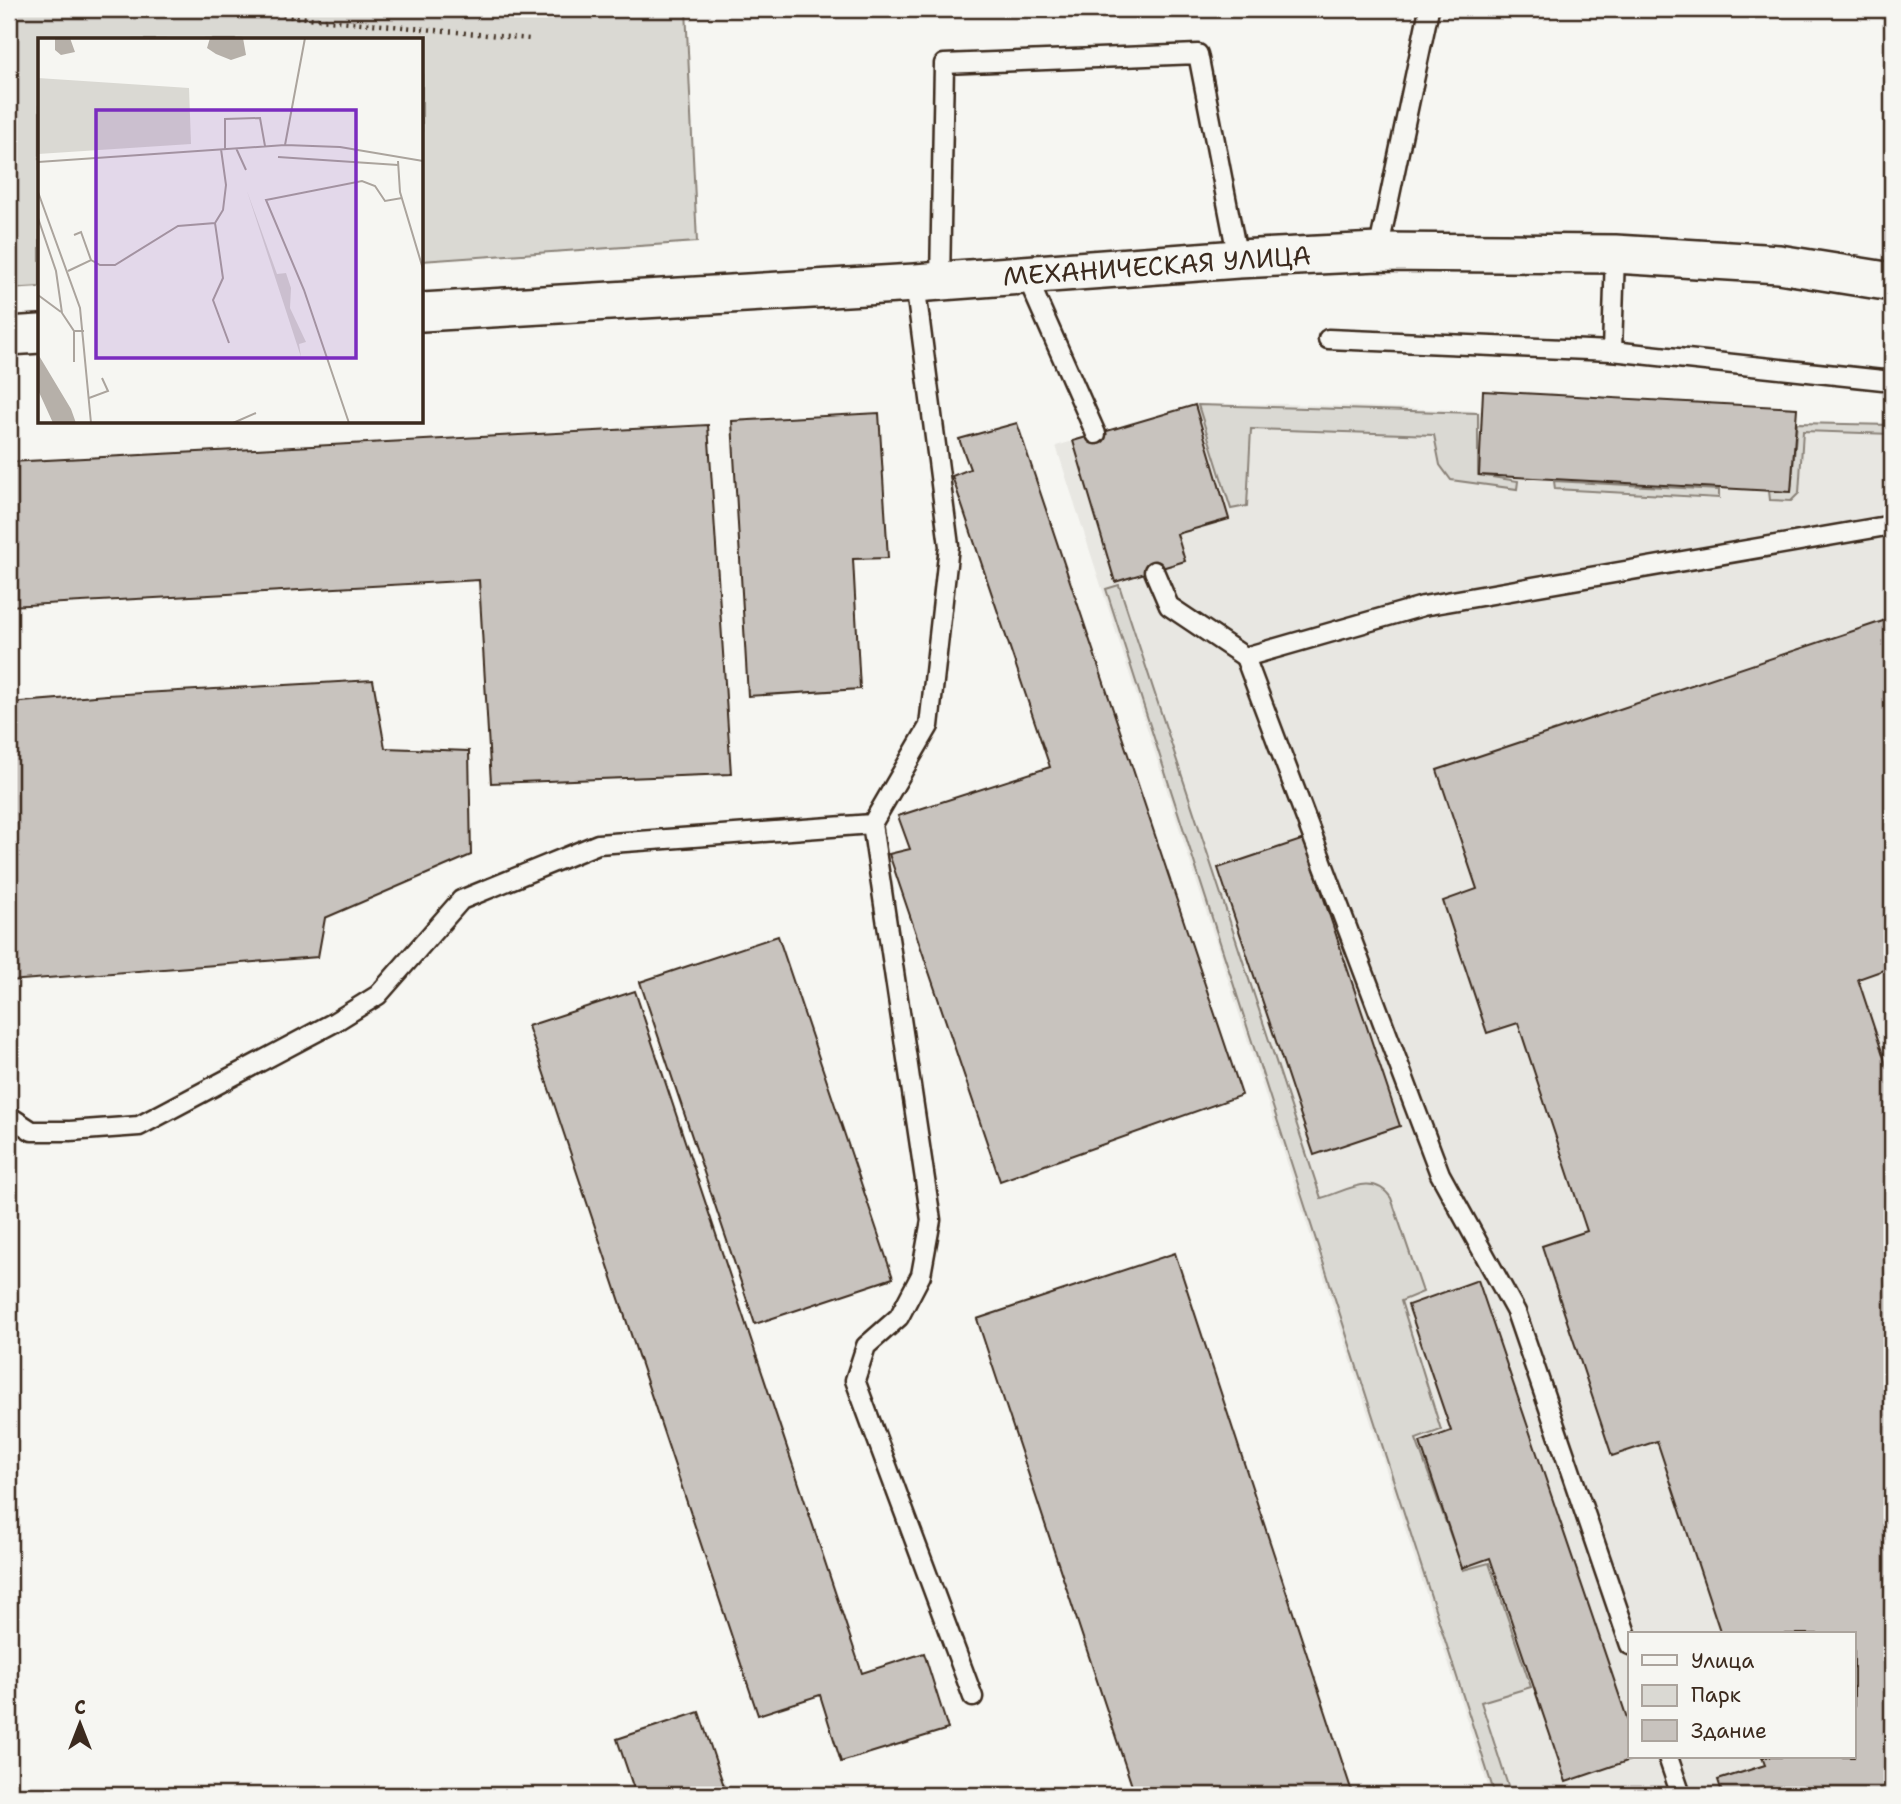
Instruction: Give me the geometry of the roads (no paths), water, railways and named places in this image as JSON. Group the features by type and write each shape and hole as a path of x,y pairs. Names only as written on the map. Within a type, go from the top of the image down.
{"street":[{"name":"МЕХАНИЧЕСКАЯ УЛИЦА","path":"424,312 928,282 1238,259 1378,253 1615,254 1779,264 1892,282"},
{"path":"9,336 38,334"}],"lane":[{"path":"1378,253 1429,9"},
{"path":"973,1697 855,1380 866,1346 899,1317 921,1275 931,1220 872,824 929,726 949,546 928,282 944,64 1198,54 1238,259"},
{"path":"1612,351 1615,254"},
{"path":"1026,275 1096,434"},
{"path":"1328,339 1612,351 1892,381"},
{"path":"1245,657 1423,606 1892,525"},
{"path":"1154,571 1170,606 1245,657 1440,1174 1516,1312 1628,1639"},
{"path":"9,1116 32,1131 139,1126 333,1023 378,995 461,900 597,845 872,824"},
{"path":"1668,1758 1681,1795"}]}
